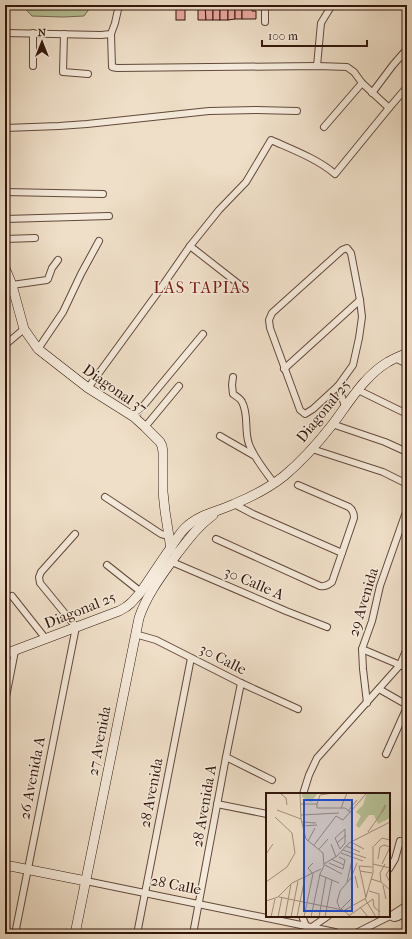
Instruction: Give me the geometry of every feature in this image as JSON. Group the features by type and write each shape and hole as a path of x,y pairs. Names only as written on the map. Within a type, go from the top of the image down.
{"main road":[{"name":"Diagonal 37","path":"5,268 12,285 24,329 38,349 88,388 134,417 160,442 163,449 163,492 172,562"},
{"name":"Diagonal 25","path":"9,651 46,639 126,607 141,592 180,534 190,524 203,515 234,504 274,483 312,449 345,406 375,371 387,362 407,353"},
{"name":"Diagonal 25","path":"172,562 194,532 218,510"},
{"name":"27 Avenida","path":"75,934 135,634 141,611 158,580 172,562"},
{"path":"131,603 141,611"},
{"name":"28 Calle","path":"5,865 86,881"}],"street":[{"path":"119,5 115,23 110,34 112,67 317,66 347,68 354,72 362,83 389,108"},
{"path":"265,5 265,22"},
{"path":"317,66 321,23 332,5"},
{"path":"5,33 110,34"},
{"path":"33,33 33,66"},
{"path":"64,34 63,72 88,74"},
{"path":"372,93 407,49"},
{"path":"324,127 362,83"},
{"path":"88,388 190,246 219,210 246,182 271,140 329,168 335,174 407,87"},
{"path":"5,128 87,124 209,111 297,111"},
{"path":"5,192 103,194"},
{"path":"5,219 109,216"},
{"path":"5,238 35,238"},
{"path":"38,349 63,312 99,241"},
{"path":"190,246 245,290"},
{"path":"347,248 351,253 362,316 353,365 338,386 306,414 300,410 284,369 270,328 269,320 272,313 342,250 347,248"},
{"path":"12,285 47,280 52,268 58,260"},
{"path":"284,369 360,300"},
{"path":"5,345 24,329"},
{"path":"134,417 203,334"},
{"path":"395,358 407,364"},
{"path":"233,377 233,394 242,401 245,413 246,434 249,445 274,483"},
{"path":"145,426 179,386"},
{"path":"338,386 345,406"},
{"path":"358,390 407,414"},
{"path":"332,424 385,442 407,452"},
{"path":"220,436 255,456"},
{"path":"312,449 383,472 407,484"},
{"path":"216,539 322,586 328,585 332,582 354,518 353,511 349,507 298,485"},
{"path":"105,497 161,534 169,536"},
{"path":"234,504 253,514 342,553"},
{"name":"29 Avenida","path":"367,703 362,649 372,620 380,586 406,512"},
{"path":"75,534 38,577 40,583 76,627"},
{"name":"30 Calle A","path":"172,562 327,627"},
{"path":"107,565 141,592"},
{"path":"12,596 46,639"},
{"name":"26 Avenida A","path":"15,934 76,627"},
{"name":"30 Calle","path":"135,634 156,640 241,683 298,709"},
{"path":"304,793 309,775 317,758 400,665 407,648"},
{"path":"362,649 407,668"},
{"path":"5,702 9,651"},
{"name":"28 Avenida","path":"137,934 191,658"},
{"name":"28 Avenida A","path":"193,934 241,683"},
{"path":"379,689 407,706 386,754"},
{"path":"226,757 272,780"},
{"path":"217,804 266,814"},
{"path":"390,867 395,859 400,841"},
{"name":"28 Calle","path":"86,881 309,926 340,934"},
{"path":"390,916 407,905"},
{"path":"390,916 394,918 407,912"},
{"path":"303,917 309,926 326,917"},
{"path":"354,934 388,917"}],"green space":[{"path":"22,5 92,5 84,16 63,17 32,16"}],"building":[{"path":"176,5 185,5 185,20 176,20"},
{"path":"198,5 205,5 206,20 198,20"},
{"path":"205,5 213,5 213,20 206,20"},
{"path":"213,5 220,5 220,20 213,20"},
{"path":"220,5 228,5 228,20 220,20"},
{"path":"228,5 235,5 235,19 228,20"},
{"path":"235,5 242,5 242,19 235,19"},
{"path":"242,5 252,5 252,11 256,11 256,19 242,19"}],"district":[{"name":"LAS TAPIAS","path":"202,287"}]}
